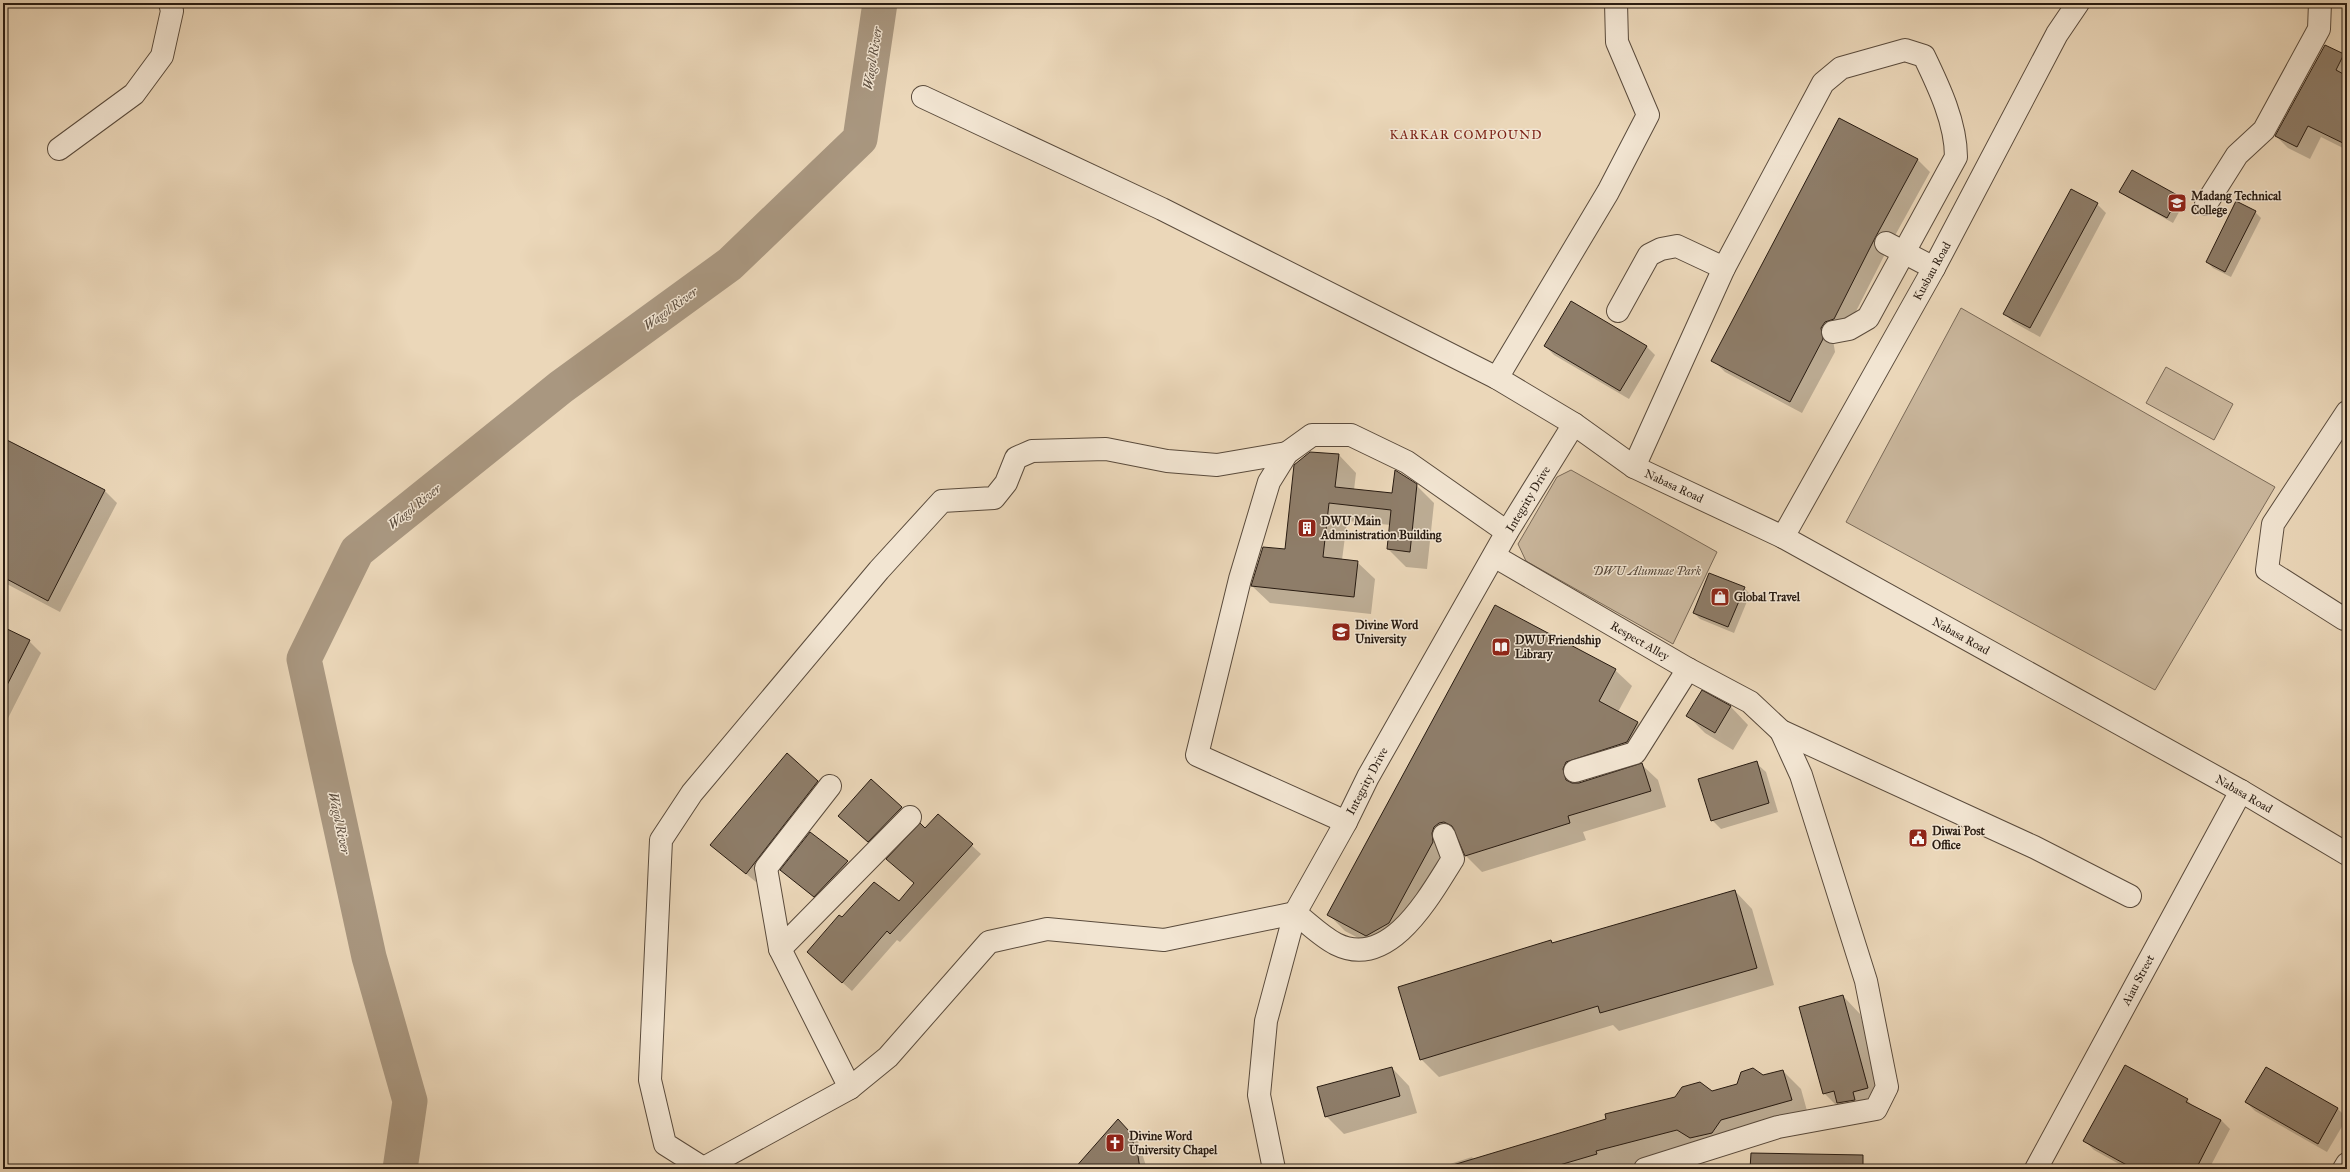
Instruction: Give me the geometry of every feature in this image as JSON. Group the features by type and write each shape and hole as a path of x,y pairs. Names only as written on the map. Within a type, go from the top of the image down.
{"street":[{"path":"60,149 134,94 162,56 172,11 170,3"},
{"path":"1498,378 1608,192 1648,115 1617,42 1616,3"},
{"path":"2206,204 2237,155 2264,130 2320,29 2320,3"},
{"name":"Kusbau Road","path":"1783,538 1934,268 2074,4"},
{"path":"1634,467 1724,268 1823,83 1841,68 1905,50 1924,56 1936,81 1956,142 1956,157 1895,248 1868,318 1849,329 1833,332"},
{"name":"Nabasa Road","path":"923,97 1162,209 1498,378 1574,424 1634,467 1783,538 2241,791 2347,854"},
{"path":"1618,311 1649,255 1661,249 1676,246 1724,268"},
{"path":"1895,248 1934,268"},
{"path":"2344,619 2267,570 2273,524 2347,412"},
{"name":"Integrity Drive","path":"1274,1169 1259,1095 1266,1021 1295,913 1346,822 1368,777 1507,532 1574,424"},
{"path":"1346,822 1197,756 1240,578 1269,482 1287,453 1312,435 1350,435 1407,462 1507,532"},
{"path":"1287,453 1217,465 1167,462 1106,449 1032,451 1016,458 1006,483 994,498 942,501 879,570 692,793 662,840 650,1080 665,1144 702,1168 850,1088 888,1057 988,942 1048,929 1164,940 1295,913 1336,944 1354,949 1378,947 1415,918 1452,859 1444,835"},
{"name":"Respect Alley","path":"1494,556 1688,669 1750,702 1781,731"},
{"path":"1575,771 1635,753 1688,669"},
{"path":"1781,731 2034,847 2130,896"},
{"path":"1645,1169 1778,1127 1876,1108 1887,1087 1866,981 1801,775 1781,731"},
{"path":"830,786 766,868 780,949 850,1088"},
{"name":"Aiau Street","path":"2036,1169 2241,791"},
{"path":"780,949 910,817"},
{"path":"2344,1169 2347,1164"}],"green space":[{"path":"1961,308 2275,487 2155,690 1846,522"},
{"path":"2166,367 2233,404 2214,440 2146,403"},
{"name":"DWU Alumnae Park","path":"1571,470 1717,552 1673,644 1526,561 1518,544 1557,477"}],"building":[{"path":"2325,45 2344,54 2336,70 2347,76 2347,145 2308,126 2297,147 2275,136"},
{"path":"1839,118 1918,159 1875,238 1834,319 1825,322 1821,328 1823,339 1790,402 1711,361"},
{"path":"2132,170 2179,196 2167,218 2119,192"},
{"path":"2071,189 2098,203 2030,328 2003,314"},
{"path":"2236,201 2256,211 2225,272 2206,262"},
{"path":"1571,301 1647,346 1620,391 1544,346"},
{"path":"3,438 105,490 48,601 3,577"},
{"name":"DWU Main Administration Building","path":"1310,452 1339,454 1335,487 1392,493 1395,470 1417,484 1410,552 1387,549 1391,510 1329,503 1323,557 1358,561 1354,597 1251,586 1263,547 1285,549 1294,465"},
{"path":"1709,573 1745,587 1728,627 1693,613"},
{"path":"1495,605 1616,669 1599,701 1638,722 1627,742 1566,762 1563,769 1566,780 1572,783 1579,783 1642,763 1651,791 1568,816 1570,823 1465,856 1452,826 1444,822 1439,823 1434,827 1432,833 1433,842 1389,923 1366,936 1327,915"},
{"path":"3,627 30,640 3,693"},
{"path":"1702,690 1731,706 1715,733 1686,716"},
{"path":"787,753 818,781 746,874 710,845"},
{"path":"1757,761 1769,803 1711,821 1698,779"},
{"path":"871,779 902,807 868,842 838,816"},
{"path":"938,814 973,844 890,934 887,931 842,983 807,952 839,915 842,917 874,882 899,901 914,883 886,859 920,823 925,828"},
{"path":"810,832 848,861 814,897 780,870"},
{"path":"1735,890 1757,968 1600,1013 1598,1006 1420,1060 1398,987 1551,940 1552,943"},
{"path":"1843,995 1868,1088 1853,1092 1855,1100 1837,1103 1834,1091 1823,1094 1799,1007"},
{"path":"2125,1065 2188,1099 2186,1102 2221,1120 2196,1169 2134,1169 2083,1141"},
{"path":"1392,1067 1400,1096 1325,1117 1317,1087"},
{"path":"2266,1067 2338,1108 2318,1144 2245,1102"},
{"path":"1753,1068 1763,1075 1783,1070 1792,1100 1721,1120 1712,1133 1690,1138 1677,1130 1596,1151 1597,1154 1546,1169 1454,1169 1453,1165 1606,1119 1605,1114 1675,1097 1682,1087 1700,1082 1712,1091 1737,1084 1741,1072"},
{"name":"Divine Word University Chapel","path":"1118,1119 1129,1131 1138,1156 1140,1169 1074,1169"},
{"path":"1751,1153 1863,1155 1863,1169 1750,1169"}],"waterway":[{"name":"Wagol River","path":"400,1169 410,1101 369,957 304,659 357,551 561,387 730,264 860,139 880,3"}],"place":[{"name":"Madang Technical College","path":"2177,203"},
{"name":"DWU Main Administration Building","path":"1307,528"},
{"name":"Global Travel","path":"1720,597"},
{"name":"Divine Word University","path":"1341,632"},
{"name":"DWU Friendship Library","path":"1501,647"},
{"name":"Diwai Post Office","path":"1918,838"},
{"name":"Divine Word University Chapel","path":"1115,1143"}],"district":[{"name":"KARKAR COMPOUND","path":"1466,134"}]}
